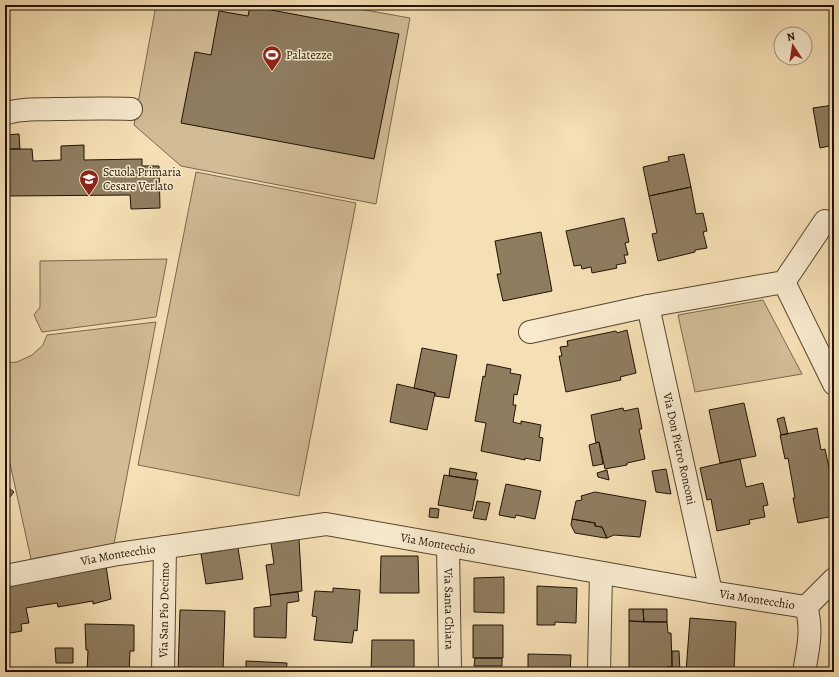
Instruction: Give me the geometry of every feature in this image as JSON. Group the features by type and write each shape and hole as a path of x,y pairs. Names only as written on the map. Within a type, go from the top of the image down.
{"street":[{"path":"5,114 11,111 106,108 131,109"},
{"path":"530,332 648,306 784,282 825,221"},
{"path":"784,282 834,384"},
{"name":"Via Don Pietro Ronconi","path":"648,306 711,592"},
{"name":"Via Montecchio","path":"5,576 118,554 326,524 601,573 806,607 809,616 810,641 804,672"},
{"name":"Via Santa Chiara","path":"448,546 450,672"},
{"name":"Via San Pio Decimo","path":"162,672 165,547"},
{"path":"599,672 601,573"},
{"path":"806,607 834,579"}],"shaded area":[{"name":"Palatezze","path":"156,5 337,5 410,18 376,204 181,166 134,125"},
{"path":"196,172 356,203 299,496 138,465"},
{"path":"167,259 156,317 42,332 34,315 40,307 40,261"},
{"path":"763,300 802,374 695,392 678,315"},
{"path":"156,322 114,544 31,559 9,459 5,455 5,363 17,362 32,355 43,345 47,335"}],"building":[{"path":"250,6 399,34 374,159 181,123 195,52 211,55 219,11 248,16"},
{"path":"834,105 834,145 820,148 813,108"},
{"path":"19,134 20,149 5,149 5,135"},
{"path":"84,145 84,160 142,159 142,166 159,166 160,208 131,209 130,195 7,196 7,166 5,166 5,149 32,149 33,161 61,160 61,146"},
{"path":"684,154 691,187 649,196 643,167 669,161 668,157"},
{"path":"691,187 696,214 703,213 707,231 703,232 707,248 658,261 652,234 657,233 649,196"},
{"path":"624,218 629,242 625,243 628,255 624,255 626,263 616,265 617,268 592,273 591,267 582,269 581,265 574,266 566,231"},
{"path":"541,232 552,291 503,301 497,274 501,274 495,241"},
{"path":"627,330 636,373 620,377 621,380 566,392 559,356 562,356 560,347 568,346 567,341"},
{"path":"422,348 457,355 449,398 435,396 435,393 414,388"},
{"path":"487,364 511,369 510,373 521,375 517,395 514,394 513,405 516,405 513,422 521,424 521,421 541,425 539,437 543,438 540,461 525,458 525,460 481,451 486,423 475,421 483,376 485,377"},
{"path":"397,384 435,393 427,430 390,422"},
{"path":"744,403 756,456 720,463 709,410"},
{"path":"623,408 624,411 638,408 642,429 639,429 645,459 627,463 627,465 605,469 599,442 596,443 591,415"},
{"path":"784,417 788,434 781,435 777,419"},
{"path":"817,428 821,450 825,449 834,491 830,492 834,516 798,523 788,458 785,459 780,435"},
{"path":"599,442 603,464 593,466 589,445"},
{"path":"740,459 746,487 763,483 768,505 763,506 765,517 749,520 750,524 717,531 711,499 707,500 700,468"},
{"path":"450,468 477,473 475,480 449,476"},
{"path":"666,469 671,494 656,492 652,471"},
{"path":"607,470 609,480 598,477 597,473"},
{"path":"444,475 478,480 472,511 438,505"},
{"path":"506,484 541,491 535,519 516,515 515,518 499,515"},
{"path":"5,485 14,492 5,503"},
{"path":"595,492 646,501 640,537 614,535 607,538 602,527 595,526 595,523 572,519 576,501 582,500 581,496"},
{"path":"477,501 490,503 486,520 473,518"},
{"path":"430,508 439,509 438,518 429,517"},
{"path":"572,519 595,523 595,526 602,527 607,538 575,533 571,525"},
{"path":"299,539 302,591 270,595 266,565 274,564 271,543"},
{"path":"238,548 243,579 206,584 201,554"},
{"path":"381,556 418,556 419,593 380,593"},
{"path":"106,566 111,599 93,604 93,601 58,607 57,603 26,608 29,623 21,624 22,631 5,634 5,581"},
{"path":"504,577 504,613 474,612 474,578"},
{"path":"537,586 577,588 576,623 555,622 555,625 537,625"},
{"path":"333,588 360,590 357,631 354,630 352,643 314,640 317,617 312,616 315,591 333,592"},
{"path":"298,592 299,601 287,603 286,638 254,637 254,608 271,606 270,595"},
{"path":"629,609 643,609 644,622 629,621"},
{"path":"643,609 667,609 667,622 644,622"},
{"path":"180,610 225,611 223,672 178,672"},
{"path":"690,618 736,622 734,672 686,672"},
{"path":"629,621 667,622 668,633 671,633 672,667 667,667 667,672 629,672"},
{"path":"85,624 134,625 134,651 130,651 129,672 87,672 88,650 86,650"},
{"path":"473,625 503,625 503,658 473,658"},
{"path":"372,640 414,640 414,672 371,672"},
{"path":"55,648 73,648 73,663 56,663"},
{"path":"672,651 679,651 680,672 667,672 667,667 672,667"},
{"path":"528,654 571,655 570,672 528,672"},
{"path":"475,658 502,658 502,666 474,666"},
{"path":"246,661 287,663 286,672 246,672"}],"place":[{"name":"Palatezze","path":"272,72"},
{"name":"Scuola Primaria Cesare Verlato","path":"89,196"}]}
